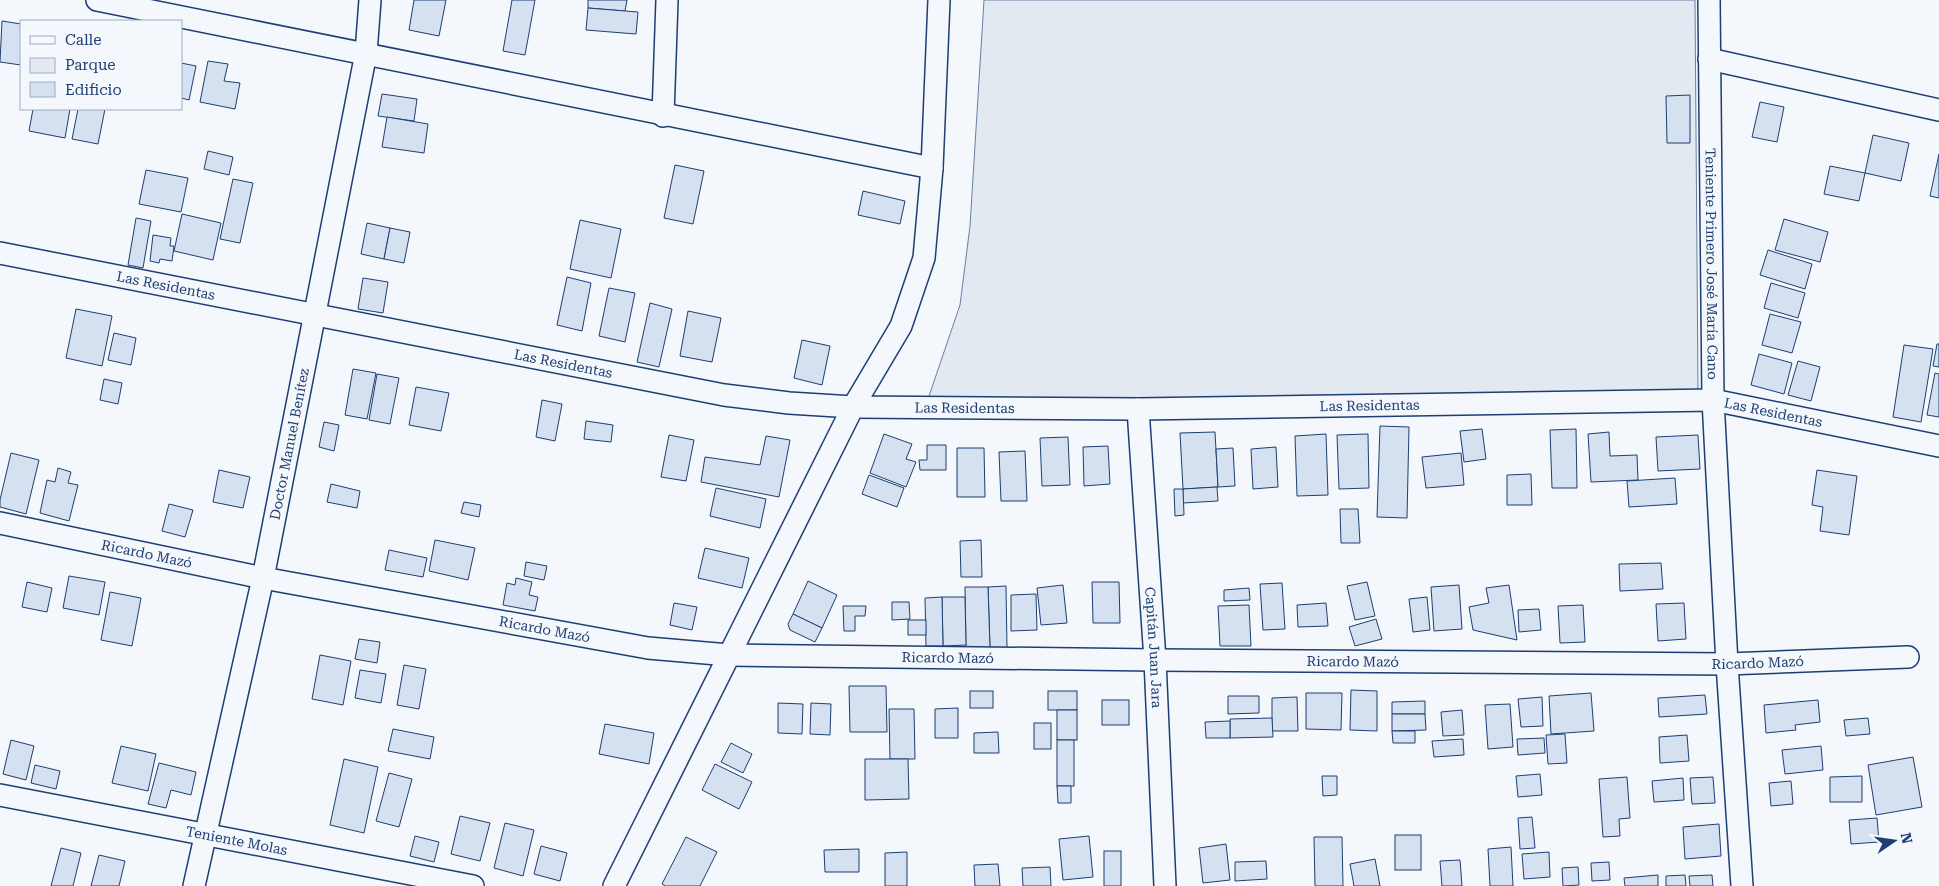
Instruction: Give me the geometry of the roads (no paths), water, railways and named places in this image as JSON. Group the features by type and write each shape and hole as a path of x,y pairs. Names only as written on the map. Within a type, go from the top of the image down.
{"street":[{"path":"97,0 663,116 932,168"},
{"name":"Doctor Manuel Benítez","path":"194,886 263,578 366,54 370,0"},
{"path":"663,116 667,0"},
{"path":"614,886 852,407 901,326 924,258 932,168 939,0"},
{"name":"Teniente Primero José María Cano","path":"1709,0 1712,400 1742,886"},
{"path":"1709,59 1939,110"},
{"name":"Las Residentas","path":"0,253 724,394 790,403 852,407 1138,409 1712,400 1939,446"},
{"name":"Capitán Juan Jara","path":"1138,409 1155,660 1165,886"},
{"name":"Ricardo Mazó","path":"0,523 263,578 648,648 729,655 1727,664 1908,657"},
{"name":"Teniente Molas","path":"0,795 473,886"}]}
